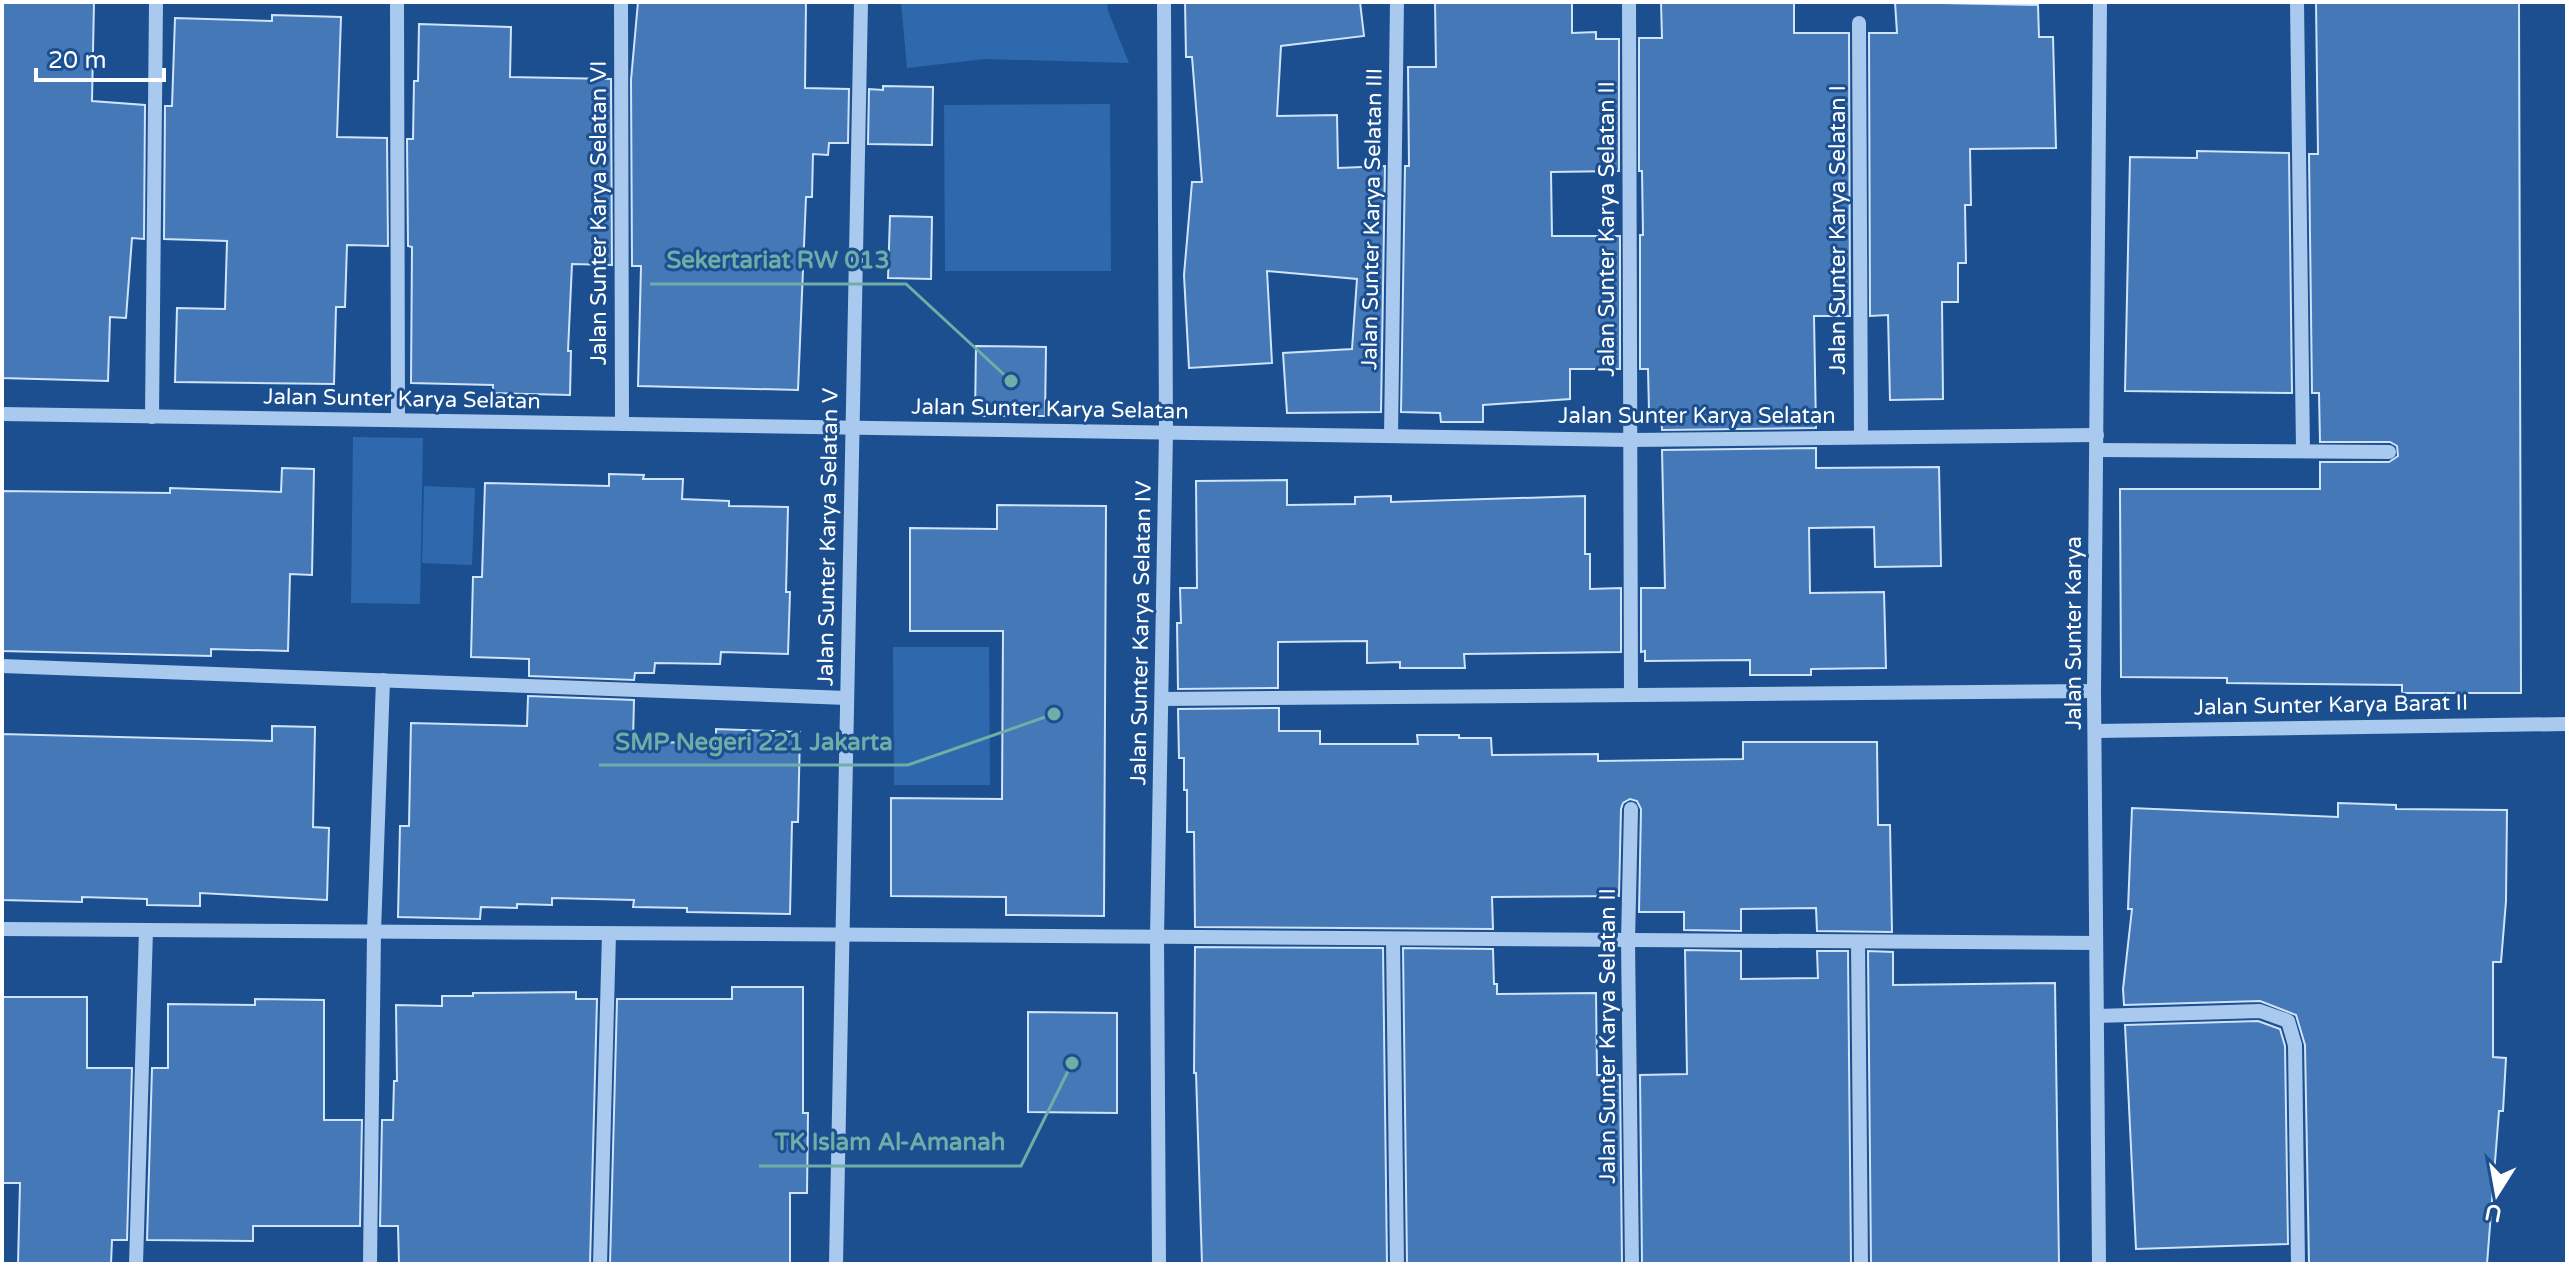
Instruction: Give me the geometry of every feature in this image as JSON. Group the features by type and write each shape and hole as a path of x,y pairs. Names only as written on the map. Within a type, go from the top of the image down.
{"street":[{"path":"152,417 156,2"},
{"path":"397,2 398,420"},
{"name":"Jalan Sunter Karya Selatan VI","path":"621,2 622,424"},
{"name":"Jalan Sunter Karya Selatan V","path":"836,1264 861,2"},
{"name":"Jalan Sunter Karya Selatan IV","path":"1159,1264 1157,937 1166,432 1164,2"},
{"name":"Jalan Sunter Karya Selatan III","path":"1391,436 1397,2"},
{"name":"Jalan Sunter Karya Selatan II","path":"1629,2 1631,695"},
{"name":"Jalan Sunter Karya","path":"2099,1264 2094,691 2100,2"},
{"path":"2297,2 2303,450"},
{"name":"Jalan Sunter Karya Selatan I","path":"1859,23 1861,436"},
{"name":"Jalan Sunter Karya Selatan","path":"2,414 1630,440 2097,435"},
{"path":"2097,450 2389,452"},
{"path":"2,666 847,698"},
{"path":"370,1264 374,932 383,680"},
{"path":"1162,699 2094,691"},
{"name":"Jalan Sunter Karya Barat II","path":"2095,731 2567,724"},
{"name":"Jalan Sunter Karya Selatan II","path":"1631,809 1628,941 1632,1264"},
{"path":"2,929 2096,943"},
{"path":"136,1264 146,930"},
{"path":"600,1264 609,934"},
{"path":"1393,939 1397,1264"},
{"path":"1858,942 1861,1264"},
{"path":"2097,1016 2260,1011 2288,1021 2295,1045 2298,1264"}],"shaded area":[{"path":"901,2 1107,2 1129,63 985,59 907,68"},
{"path":"1110,104 1111,271 945,271 944,105"},
{"path":"353,437 423,438 420,604 351,603"},
{"path":"424,486 475,488 472,565 422,563"},
{"path":"893,647 989,647 990,785 894,785"}],"building":[{"path":"2,2 94,2 92,101 145,105 144,239 132,238 126,318 110,317 108,381 2,378"},
{"path":"638,2 806,2 805,88 849,89 848,143 829,143 828,155 813,154 812,197 806,197 798,390 638,386 641,266 632,266 631,80"},
{"path":"1185,2 1360,2 1364,36 1281,46 1277,116 1337,115 1338,168 1385,166 1381,412 1287,413 1283,353 1352,349 1357,279 1267,271 1272,363 1189,368 1184,275 1192,182 1202,182 1192,57 1186,57"},
{"path":"1435,2 1572,2 1572,33 1596,32 1596,39 1619,39 1619,171 1551,172 1552,236 1620,236 1620,369 1570,369 1570,399 1483,405 1483,422 1441,422 1440,413 1401,412 1405,166 1409,166 1408,67 1436,67"},
{"path":"1661,2 1794,2 1794,33 1849,33 1850,316 1814,316 1816,428 1662,430 1661,411 1649,411 1648,369 1640,369 1640,235 1643,235 1642,171 1639,171 1639,38 1662,38"},
{"path":"1895,2 2038,5 2039,37 2053,37 2056,148 1970,149 1971,205 1965,205 1966,263 1958,263 1958,302 1942,302 1943,399 1890,400 1888,315 1870,316 1869,33 1897,33"},
{"path":"2316,2 2519,2 2521,693 2402,693 2402,685 2227,683 2227,678 2121,677 2120,489 2320,489 2320,462 2389,462 2398,456 2397,446 2390,442 2320,442 2319,393 2312,393 2309,154 2318,154"},
{"path":"272,15 341,17 337,137 387,138 388,246 347,245 345,307 336,307 334,384 175,382 177,308 225,309 227,241 164,239 165,106 172,106 175,18 272,21"},
{"path":"419,24 511,27 510,77 611,79 612,265 572,264 568,351 571,351 570,395 493,393 493,385 411,383 412,247 408,246 407,139 413,139"},
{"path":"883,86 933,87 932,145 868,144 869,89 883,90"},
{"path":"2197,151 2289,153 2292,393 2125,391 2130,157 2197,158"},
{"path":"890,216 932,217 931,279 888,278"},
{"path":"976,346 1046,347 1045,416 975,416"},
{"path":"1816,448 1816,468 1939,467 1941,566 1875,567 1874,527 1809,528 1810,593 1884,592 1886,668 1811,669 1811,675 1750,675 1750,660 1645,661 1645,651 1641,652 1641,588 1665,588 1662,450"},
{"path":"282,468 314,469 312,575 290,574 288,651 211,649 211,656 2,651 2,491 170,493 170,488 281,492"},
{"path":"609,474 644,475 643,479 683,479 682,499 729,501 729,506 788,507 788,654 721,652 720,664 655,663 654,673 635,673 634,680 529,676 529,659 471,657 473,577 482,577 485,483 609,486"},
{"path":"1287,480 1287,505 1355,504 1355,497 1391,496 1391,502 1585,496 1585,554 1590,554 1590,589 1621,588 1621,652 1464,654 1465,668 1400,668 1400,662 1367,663 1367,641 1278,642 1278,688 1178,689 1180,588 1197,588 1196,481"},
{"path":"997,505 1106,506 1104,916 1006,915 1006,897 891,896 891,798 1002,799 1003,631 910,631 910,528 997,529"},
{"path":"528,696 634,700 633,741 716,744 716,729 800,732 798,822 792,822 790,914 687,912 687,908 633,907 634,900 552,898 552,905 481,907 480,919 398,917 400,826 409,826 411,723 527,726"},
{"path":"1279,708 1279,731 1320,731 1320,744 1418,744 1417,735 1459,735 1459,738 1491,738 1492,755 1598,754 1598,761 1743,759 1743,742 1877,742 1878,825 1890,825 1892,932 1817,931 1816,908 1741,909 1741,931 1684,930 1684,912 1639,912 1641,809 1637,801 1630,799 1623,803 1621,809 1619,896 1492,897 1493,929 1195,927 1194,832 1187,832 1187,790 1184,790 1184,758 1179,758 1178,709"},
{"path":"272,726 315,727 313,827 329,828 327,900 200,893 200,906 147,905 147,899 82,897 82,902 2,900 2,734 272,741"},
{"path":"2338,803 2396,805 2396,809 2507,810 2506,901 2501,962 2493,962 2493,1057 2506,1058 2487,1264 2309,1264 2305,1045 2296,1015 2260,1001 2124,1005 2132,909 2128,909 2132,808 2338,817"},
{"path":"1195,947 1383,948 1387,1264 1202,1264 1194,1073"},
{"path":"1403,948 1493,949 1497,994 1596,993 1597,1075 1620,1075 1622,1264 1407,1264"},
{"path":"1685,950 1741,951 1741,979 1818,978 1817,951 1848,951 1851,1264 1642,1264 1640,1075 1687,1074"},
{"path":"1868,951 1893,952 1893,985 2055,983 2059,1264 1871,1264"},
{"path":"732,987 803,987 803,1113 808,1113 807,1193 790,1193 790,1264 610,1264 617,999 732,999"},
{"path":"576,992 576,999 597,999 590,1264 399,1264 398,1226 380,1226 382,1120 393,1120 394,1081 397,1081 396,1005 442,1006 442,996 473,996 473,993"},
{"path":"2,997 87,997 87,1068 132,1068 127,1240 112,1240 111,1264 18,1264 20,1183 2,1183"},
{"path":"255,999 324,1000 324,1120 362,1120 360,1226 253,1226 253,1241 147,1240 152,1068 168,1068 168,1004 255,1005"},
{"path":"1028,1012 1117,1013 1117,1113 1028,1112"},
{"path":"2258,1021 2280,1029 2285,1046 2288,1244 2136,1249 2125,1025"}],"place":[{"name":"Sekertariat RW 013","path":"1011,381"},
{"name":"SMP Negeri 221 Jakarta","path":"1054,714"},
{"name":"TK Islam Al-Amanah","path":"1072,1063"}]}
